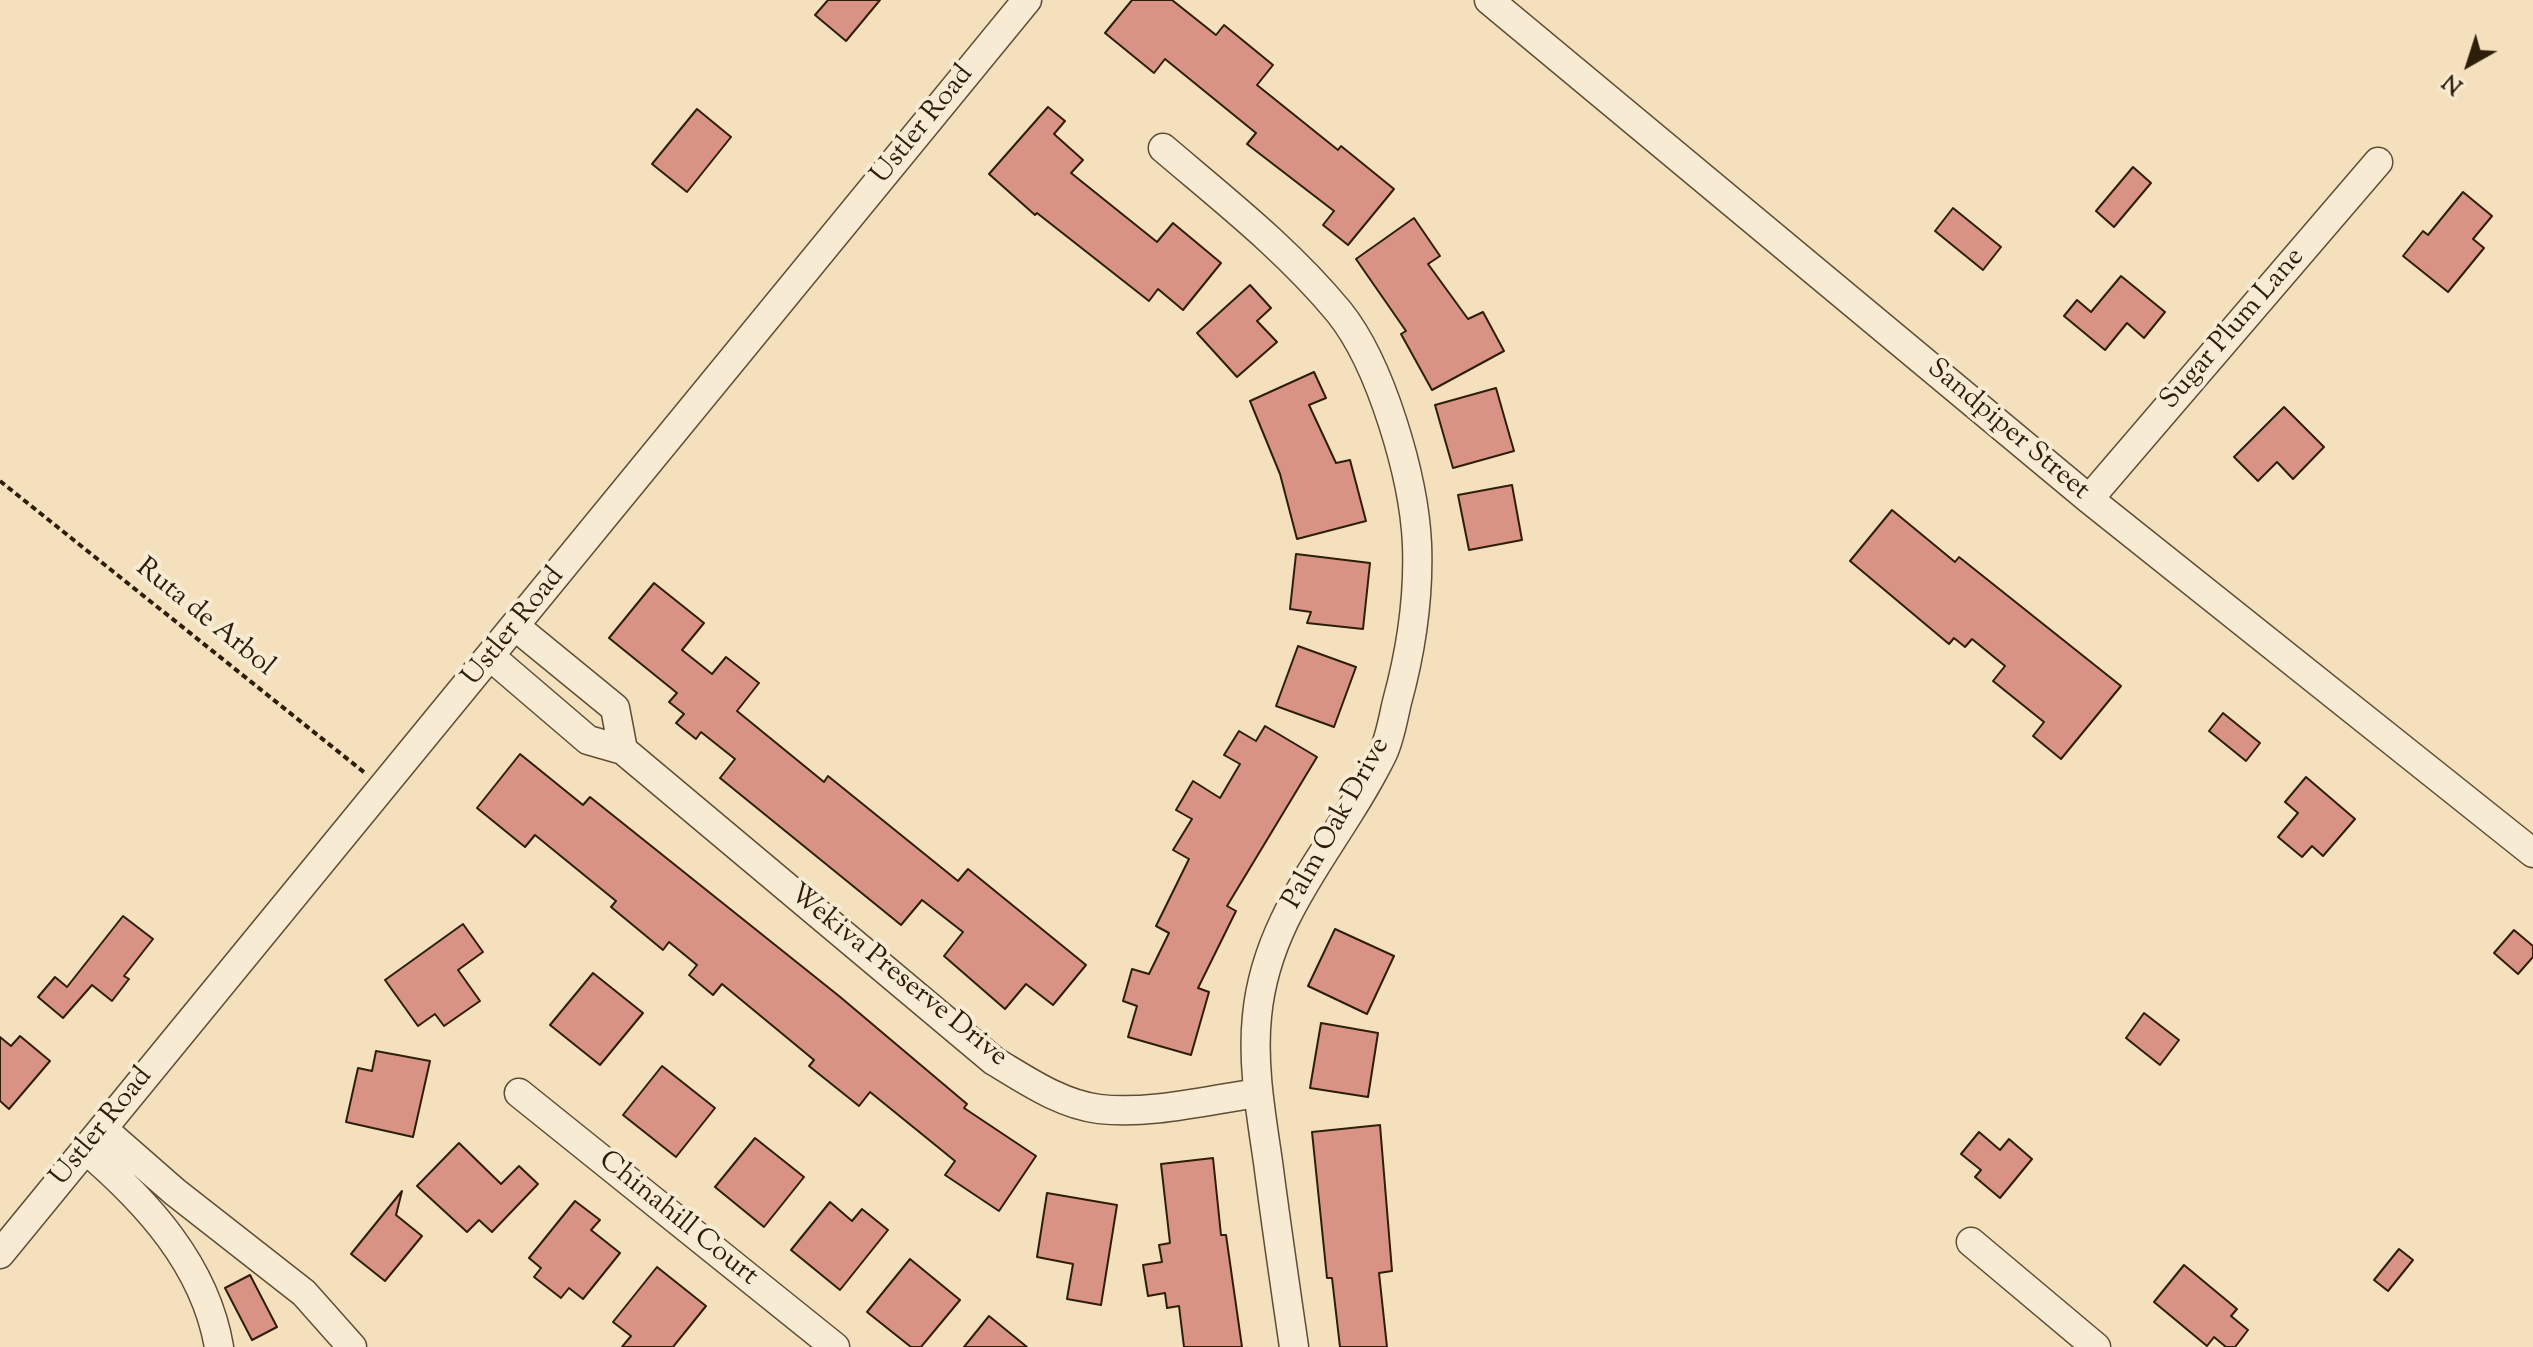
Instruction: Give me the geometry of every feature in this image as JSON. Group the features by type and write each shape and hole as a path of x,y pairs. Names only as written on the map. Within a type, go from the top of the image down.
{"street":[{"name":"Ustler Road","path":"0,1254 1027,0"},
{"name":"Sandpiper Street","path":"1489,0 2089,499 2533,853"},
{"name":"Palm Oak Drive","path":"1163,148 1282,250 1341,314 1376,376 1402,458 1417,542 1415,610 1405,674 1385,750 1347,819 1299,888 1274,945 1257,1015 1258,1093 1294,1347"},
{"name":"Sugar Plum Lane","path":"2089,499 2378,162"},
{"path":"516,627 615,708 623,750"},
{"name":"Wekiva Preserve Drive","path":"491,657 588,740 623,750 994,1061 1054,1095 1099,1109 1149,1107 1258,1093"},
{"path":"555,711 581,680"},
{"name":"Chinahill Court","path":"519,1093 835,1347"},
{"path":"94,1139 120,1179 189,1263 214,1319 219,1347"},
{"path":"94,1139 175,1192 304,1293 352,1347"},
{"path":"1971,1242 2096,1347"}],"path":[{"name":"Ruta de Arbol","path":"0,481 382,788"}],"building":[{"path":"828,0 880,0 846,41 815,15"},
{"path":"1132,0 1172,0 1216,35 1224,25 1273,65 1257,85 1338,150 1341,146 1394,189 1348,245 1323,225 1334,211 1247,144 1256,133 1165,59 1154,73 1105,33"},
{"path":"1048,107 1065,121 1054,134 1083,160 1071,173 1157,242 1173,223 1221,263 1183,310 1158,289 1149,301 1037,213 1035,215 989,174"},
{"path":"697,109 731,137 687,192 652,164"},
{"path":"2133,167 2151,183 2114,227 2096,211"},
{"path":"2463,192 2492,216 2473,239 2484,248 2448,292 2403,256 2423,231 2428,235"},
{"path":"1953,208 2001,247 1983,270 1935,231"},
{"path":"1414,218 1440,256 1428,264 1468,319 1483,312 1504,351 1432,390 1401,334 1406,331 1356,259"},
{"path":"2121,276 2165,312 2144,338 2127,323 2105,350 2064,316 2077,300 2091,312"},
{"path":"1250,285 1271,308 1257,321 1277,342 1237,377 1197,333"},
{"path":"1314,372 1326,398 1309,405 1336,463 1350,460 1366,521 1297,539 1280,474 1250,401"},
{"path":"1496,388 1514,451 1453,468 1435,405"},
{"path":"2284,407 2324,447 2293,479 2277,462 2258,481 2234,457"},
{"path":"1512,485 1522,540 1469,550 1458,495"},
{"path":"1892,510 1955,562 1959,557 2121,686 2061,759 2033,736 2044,722 1993,681 2005,666 1972,639 1965,647 1954,638 1949,644 1850,561"},
{"path":"1296,554 1370,563 1363,629 1307,623 1311,612 1290,609"},
{"path":"654,583 704,623 682,650 712,674 726,657 759,683 737,711 824,782 828,776 958,881 968,869 1086,965 1053,1005 1026,984 1005,1009 944,956 963,932 922,900 901,925 720,778 735,759 701,732 696,739 676,723 684,714 669,702 677,693 609,638"},
{"path":"1298,646 1356,667 1334,727 1276,706"},
{"path":"2223,713 2260,743 2246,761 2209,731"},
{"path":"1265,726 1317,757 1227,906 1236,911 1198,988 1209,992 1191,1055 1128,1037 1137,1006 1123,1001 1132,969 1149,974 1169,933 1156,926 1189,859 1173,850 1192,819 1176,810 1193,781 1220,798 1240,764 1224,755 1239,731 1256,741"},
{"path":"520,754 583,805 590,797 839,996 967,1104 964,1108 1036,1156 999,1211 945,1175 955,1161 870,1092 859,1106 809,1066 814,1060 722,984 713,995 689,975 697,965 669,942 663,950 611,907 616,901 535,835 525,847 477,808"},
{"path":"2306,777 2355,819 2323,856 2312,846 2302,857 2278,837 2298,813 2285,802"},
{"path":"123,916 153,939 124,976 129,979 112,1001 92,985 63,1018 38,997 55,977 67,987"},
{"path":"463,924 483,952 458,970 480,1001 444,1026 435,1014 418,1026 385,980"},
{"path":"1335,929 1394,956 1367,1014 1308,986"},
{"path":"2514,930 2533,946 2533,957 2518,974 2494,953"},
{"path":"593,973 643,1013 600,1065 550,1025"},
{"path":"2144,1013 2179,1040 2160,1065 2126,1038"},
{"path":"1321,1023 1378,1033 1368,1097 1310,1088"},
{"path":"20,1036 50,1061 9,1109 0,1101 0,1037 11,1046"},
{"path":"376,1051 430,1061 413,1137 346,1122 358,1068 372,1071"},
{"path":"662,1066 715,1108 676,1157 623,1115"},
{"path":"1380,1125 1392,1271 1379,1273 1387,1347 1340,1347 1332,1278 1327,1278 1312,1132"},
{"path":"1979,1132 2000,1150 2009,1139 2032,1159 2000,1198 1975,1177 1981,1170 1961,1154"},
{"path":"755,1138 804,1177 764,1227 715,1187"},
{"path":"459,1143 501,1184 519,1166 538,1184 492,1232 479,1220 467,1232 417,1186"},
{"path":"1213,1158 1221,1235 1226,1235 1242,1347 1184,1347 1179,1306 1167,1308 1165,1293 1148,1296 1143,1265 1162,1262 1159,1245 1170,1243 1161,1164"},
{"path":"402,1191 396,1215 422,1236 385,1281 351,1254"},
{"path":"1047,1193 1117,1205 1101,1305 1067,1299 1073,1264 1037,1257"},
{"path":"575,1201 600,1220 591,1230 620,1253 583,1299 569,1288 561,1298 534,1277 541,1268 529,1258"},
{"path":"830,1202 852,1221 862,1209 888,1230 840,1290 791,1250"},
{"path":"2399,1249 2413,1260 2388,1291 2374,1280"},
{"path":"910,1259 960,1300 921,1347 911,1347 867,1312"},
{"path":"2184,1265 2237,1309 2231,1316 2248,1330 2235,1347 2226,1347 2214,1337 2207,1346 2154,1302"},
{"path":"657,1267 706,1306 673,1347 622,1347 631,1336 613,1322"},
{"path":"250,1275 277,1327 252,1340 225,1288"},
{"path":"989,1316 1027,1347 964,1347"}]}
